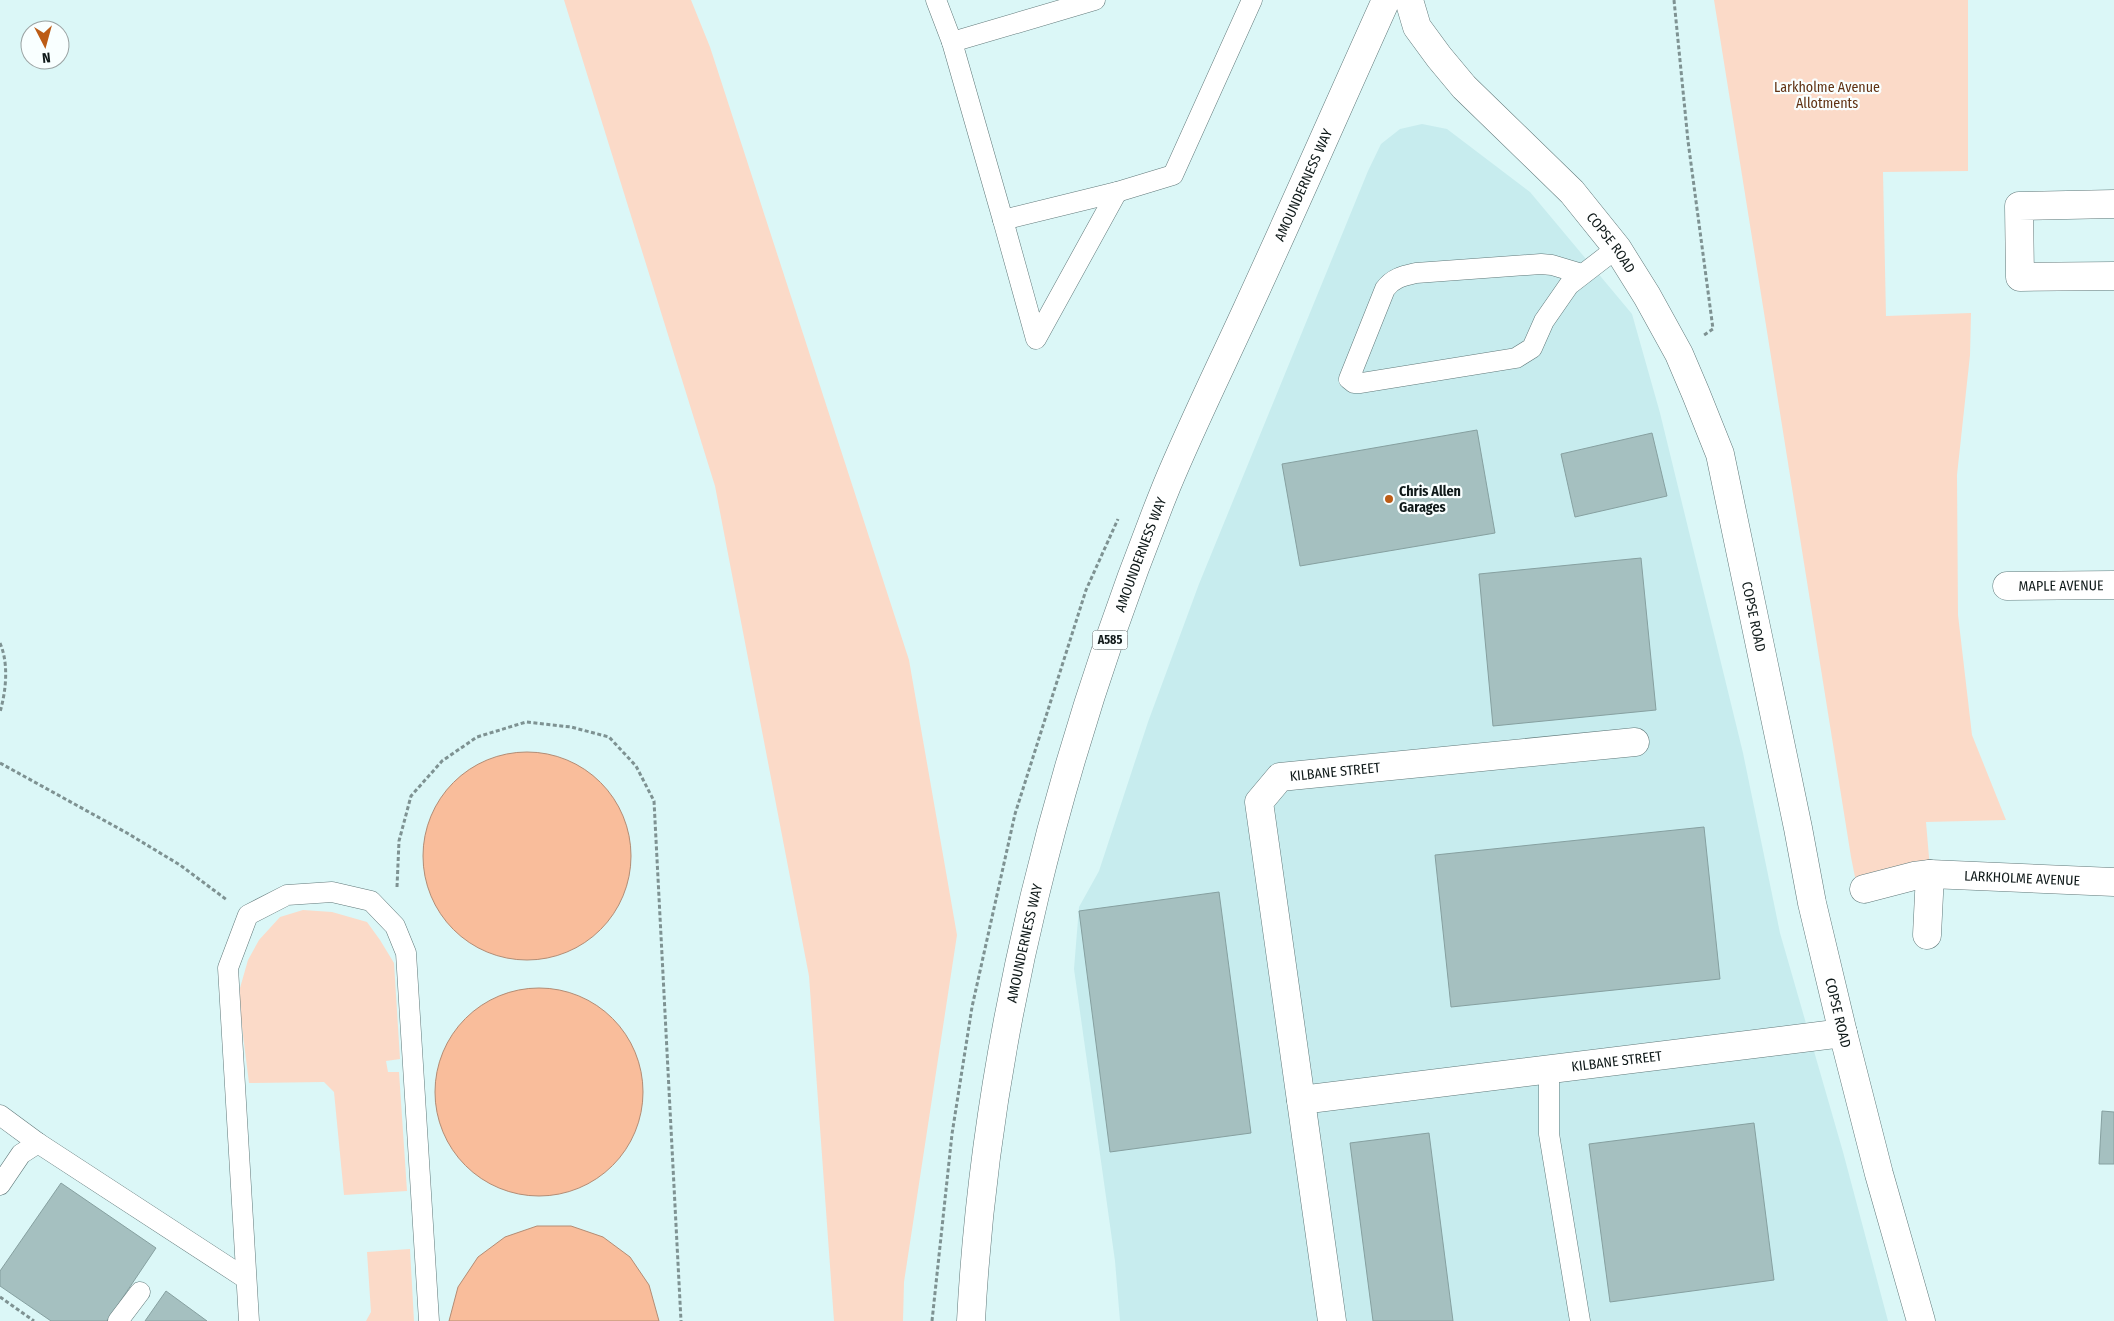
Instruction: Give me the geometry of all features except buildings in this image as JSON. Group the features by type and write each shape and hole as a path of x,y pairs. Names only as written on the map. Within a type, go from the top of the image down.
{"main road":[{"name":"AMOUNDERNESS WAY","path":"971,1321 986,1167 1004,1041 1039,878 1072,757 1123,601 1168,483 1386,0"},
{"name":"COPSE ROAD","path":"1409,0 1417,27 1464,87 1572,192 1616,248 1647,296 1679,354 1720,454 1812,903 1879,1174 1922,1321"},
{"path":"2114,204 2018,206 2020,277 2114,276"},
{"name":"MAPLE AVENUE","path":"2007,586 2114,585"},
{"name":"KILBANE STREET","path":"1332,1321 1258,802 1280,777 1635,742"},
{"path":"1927,935 1930,874"},
{"name":"LARKHOLME AVENUE","path":"1864,889 1914,876 1930,874 2114,882"},
{"name":"KILBANE STREET","path":"1301,1100 1549,1071 1843,1033"}],"lane":[{"path":"936,0 952,42 1036,339 1118,192"},
{"path":"952,42 1095,0"},
{"path":"1003,220 1118,192 1173,175 1252,0"},
{"path":"1582,274 1552,265 1541,264 1416,273 1400,277 1390,282 1385,289 1349,379 1354,383 1361,383 1516,358 1532,348 1544,321 1569,285 1616,248"},
{"path":"248,1321 228,968 248,915 287,895 332,892 371,901 395,926 406,953 429,1321"},
{"path":"1549,1071 1549,1134 1580,1321"},
{"path":"0,1115 38,1143 245,1278"},
{"path":"0,1185 21,1154 38,1143"},
{"path":"118,1321 140,1292"}],"path":[{"path":"1674,0 1688,140 1713,329 1679,354"},
{"path":"0,642 3,651 6,692 0,712"},
{"path":"395,926 399,841 411,796 442,761 477,737 526,722 570,727 609,737 636,766 654,802 681,1321"},
{"path":"0,763 173,861 248,915"},
{"path":"0,1297 34,1321"}],"shaded area":[{"path":"1422,124 1447,129 1530,192 1632,314 1660,413 1743,753 1780,933 1843,1152 1888,1321 1120,1321 1115,1261 1074,969 1079,907 1099,871 1148,722 1199,584 1368,171 1381,144 1400,129"},
{"path":"517,752 537,752 557,756 576,764 601,782 614,798 623,816 631,846 627,886 623,896 614,914 601,930 585,943 557,956 537,960 517,960 497,956 478,948 461,937 446,922 435,905 427,886 423,866 423,846 427,826 435,807 446,790 461,775 478,764 497,756"},
{"path":"529,988 549,988 569,992 588,1000 613,1018 626,1034 635,1052 643,1082 639,1122 635,1132 626,1150 613,1166 597,1179 569,1192 549,1196 529,1196 509,1192 490,1184 473,1173 458,1158 447,1141 439,1122 435,1102 435,1082 439,1062 447,1043 458,1026 473,1011 490,1000 509,992"},
{"path":"537,1226 571,1226 603,1237 630,1257 649,1285 659,1321 449,1321 458,1287 478,1257 505,1237"}],"green space":[{"path":"564,0 691,0 710,47 909,660 957,935 904,1282 903,1321 834,1321 809,976 715,486"},
{"name":"Larkholme Avenue Allotments","path":"1714,0 1968,0 1968,171 1883,172 1886,316 1971,313 1970,355 1957,475 1958,615 1972,735 2006,820 1926,822 1930,869 1857,887 1851,857"},
{"path":"303,910 332,912 367,922 394,963 400,1059 386,1061 388,1072 399,1072 407,1191 344,1195 334,1092 324,1082 249,1083 238,995 248,960 259,940 280,917"},
{"path":"410,1249 414,1321 366,1321 371,1312 367,1252"}],"place":[{"name":"Chris Allen Garages","path":"1389,499"}]}
